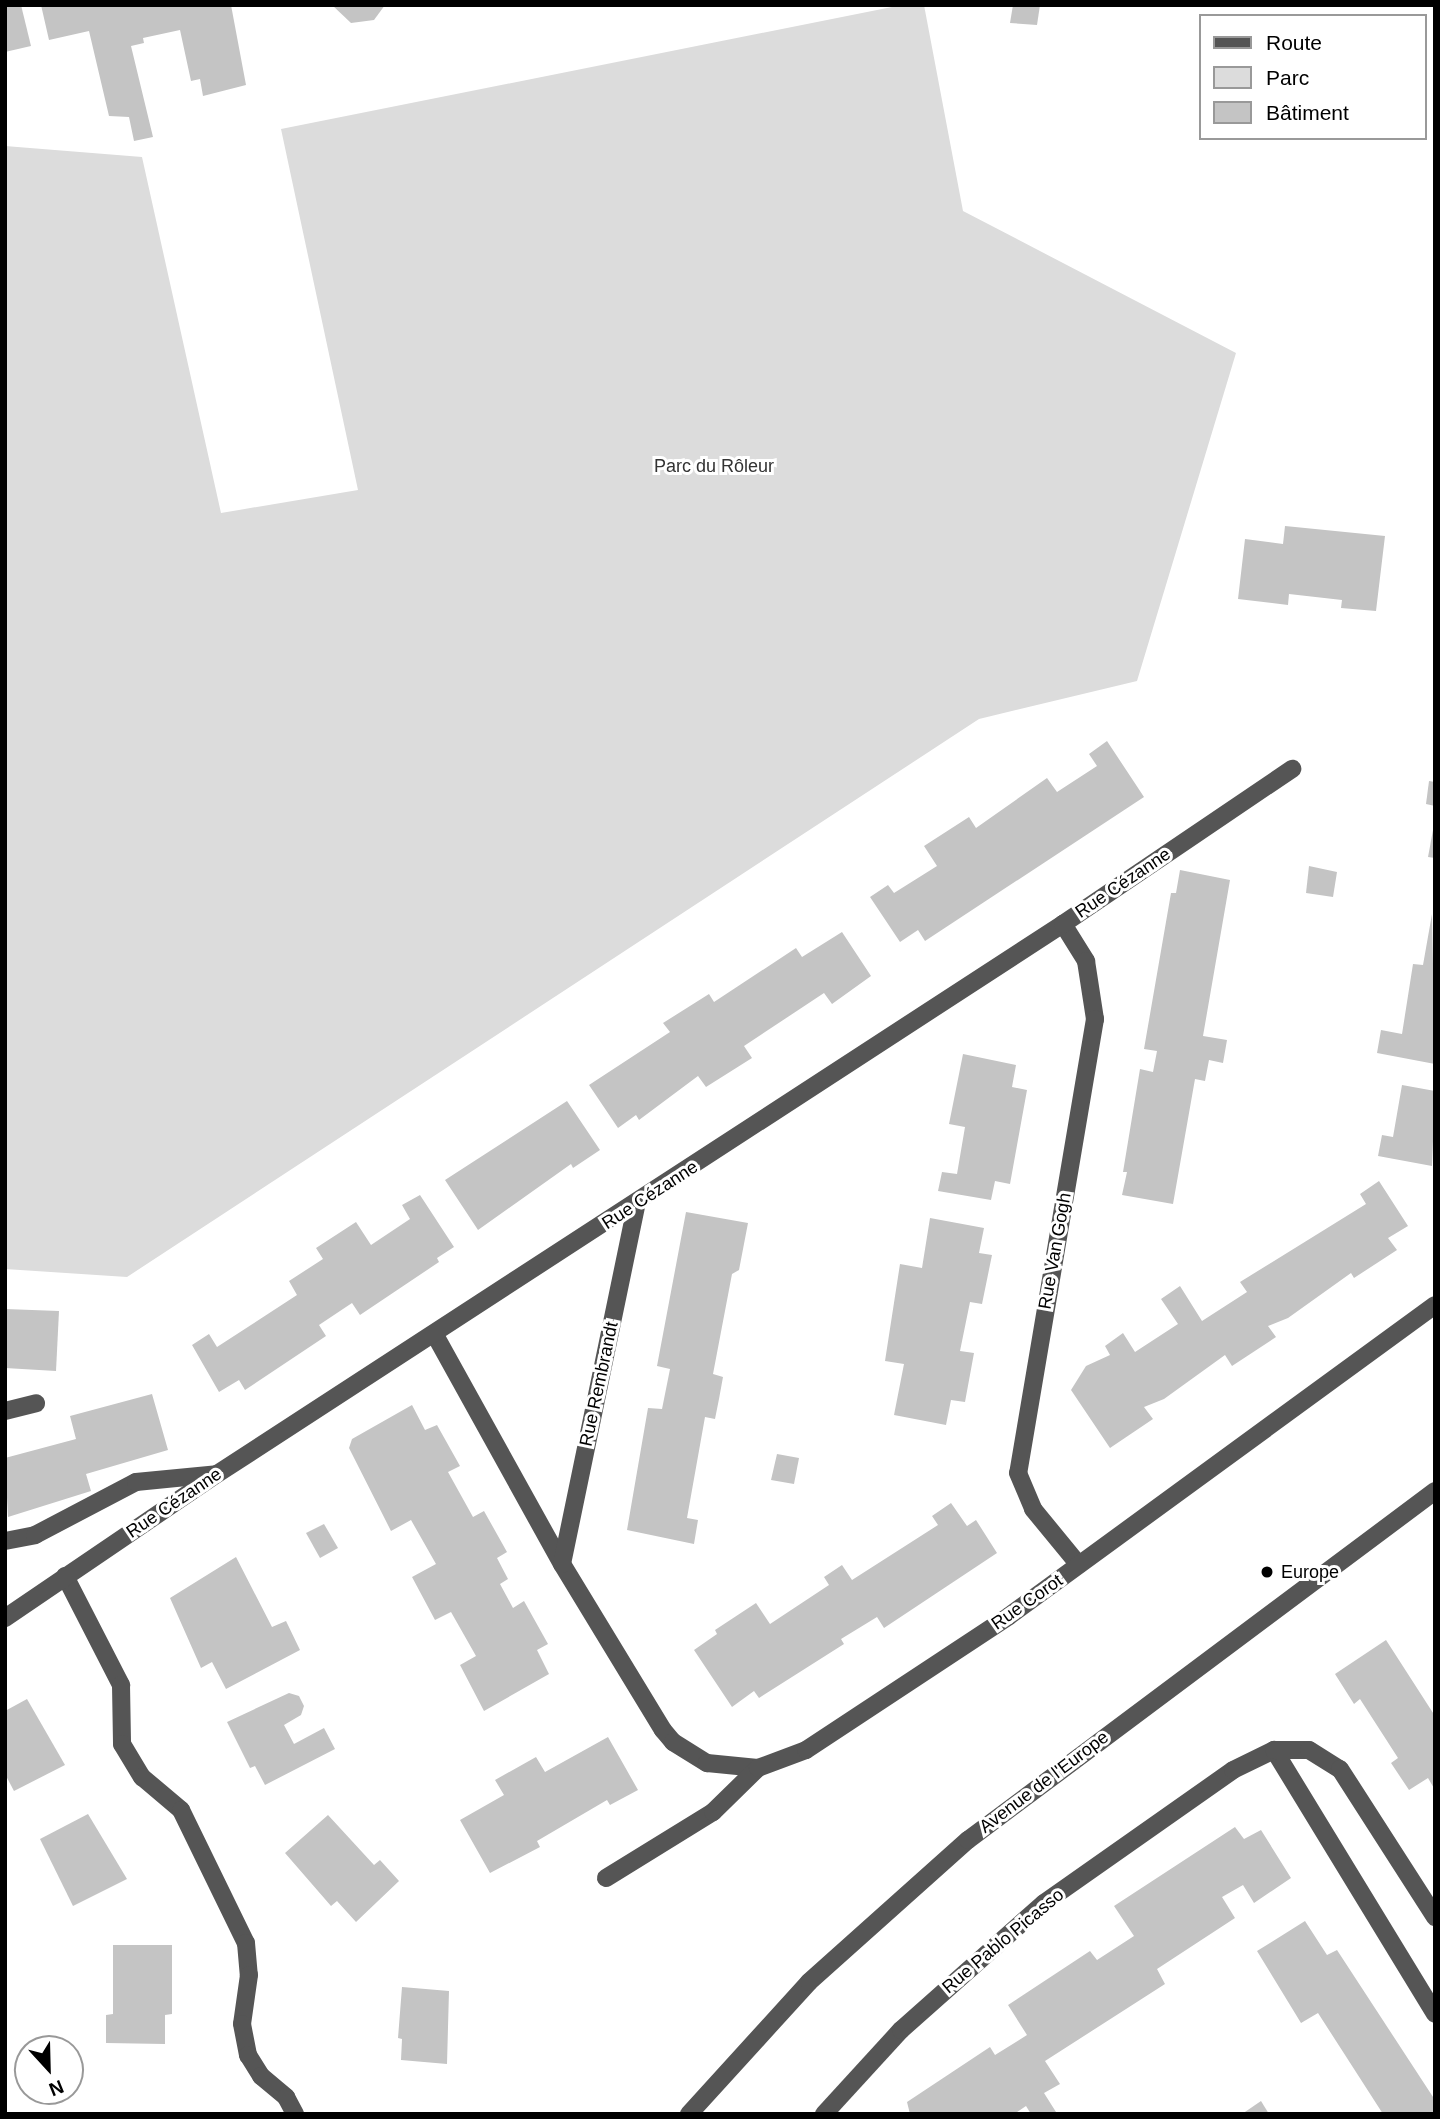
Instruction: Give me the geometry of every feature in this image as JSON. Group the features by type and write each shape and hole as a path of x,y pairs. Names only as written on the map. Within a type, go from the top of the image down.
{"street":[{"name":"Rue Cézanne","path":"5,1618 217,1474 435,1335 1063,924 1292,769"},
{"name":"Rue Van Gogh","path":"1063,924 1086,961 1095,1019 1018,1473 1033,1509 1079,1565"},
{"name":"Rue Rembrandt","path":"562,1564 637,1203"},
{"name":"Rue Corot","path":"606,1878 713,1812 758,1768 806,1750 838,1730 1079,1565 1435,1305"},
{"path":"435,1335 562,1564 652,1716 673,1742 707,1763 758,1768"},
{"path":"5,1411 36,1403"},
{"path":"5,1541 36,1535 136,1482 217,1474"},
{"name":"Avenue de l'Europe","path":"689,2114 809,1982 968,1840 1435,1491"},
{"path":"65,1576 121,1685 122,1744 142,1777 181,1810 246,1942 249,1975 242,2024 248,2055 261,2076 286,2097 295,2114"},
{"path":"1274,1750 1435,2014"},
{"name":"Rue Pablo Picasso","path":"824,2114 901,2030 1028,1916 1233,1770 1274,1750 1309,1751 1340,1769 1435,1917"}],"green space":[{"name":"Parc du Rôleur","path":"902,5 924,5 963,211 1236,353 1137,681 979,719 127,1277 5,1269 5,146 142,157 221,513 358,490 281,129"}],"building":[{"path":"5,5 21,5 31,46 5,52"},
{"path":"41,5 231,5 246,85 203,96 200,79 191,81 180,30 143,38 144,43 131,46 153,137 134,141 129,117 109,116 89,31 49,40"},
{"path":"332,5 385,5 374,20 351,23"},
{"path":"1013,5 1040,5 1037,25 1010,23"},
{"path":"1285,526 1385,536 1376,611 1341,608 1342,600 1289,594 1288,605 1238,599 1245,539 1283,544"},
{"path":"1107,741 1144,797 925,941 918,930 900,942 870,897 888,885 894,893 937,866 924,846 969,817 976,828 1047,778 1057,792 1097,766 1089,754"},
{"path":"1429,781 1435,782 1435,806 1426,804"},
{"path":"1435,830 1435,858 1428,857"},
{"path":"1309,866 1337,872 1333,897 1306,893"},
{"path":"1180,870 1230,880 1203,1036 1227,1040 1223,1063 1209,1060 1205,1081 1195,1079 1173,1204 1122,1195 1127,1172 1123,1172 1140,1069 1153,1072 1157,1051 1144,1049 1171,893 1176,893"},
{"path":"1432,914 1435,1064 1377,1053 1381,1030 1402,1034 1413,964 1423,965"},
{"path":"842,932 871,976 832,1004 824,993 744,1046 752,1058 706,1087 698,1076 639,1120 636,1115 618,1128 589,1085 670,1032 663,1023 709,994 714,1002 796,948 802,957"},
{"path":"963,1054 1016,1065 1012,1087 1027,1090 1010,1184 995,1181 991,1200 938,1191 942,1172 957,1174 965,1127 949,1124"},
{"path":"1402,1085 1435,1091 1432,1166 1378,1156 1382,1135 1393,1137"},
{"path":"567,1101 600,1150 573,1168 571,1164 478,1230 445,1180"},
{"path":"1379,1181 1408,1226 1388,1238 1397,1250 1354,1278 1351,1273 1288,1318 1268,1326 1276,1337 1232,1366 1225,1355 1164,1399 1144,1407 1153,1419 1110,1448 1071,1390 1086,1366 1110,1355 1105,1346 1123,1333 1135,1352 1178,1324 1161,1299 1180,1286 1202,1321 1247,1292 1240,1282 1366,1204 1360,1194"},
{"path":"420,1195 454,1247 437,1258 439,1262 360,1315 352,1303 319,1325 326,1336 245,1390 239,1380 219,1392 192,1345 209,1334 217,1347 297,1295 289,1281 323,1259 316,1248 356,1222 371,1245 410,1219 402,1205"},
{"path":"686,1212 748,1223 739,1270 732,1274 713,1374 723,1377 715,1419 705,1417 687,1518 698,1520 694,1544 627,1530 648,1408 662,1409 670,1369 657,1366"},
{"path":"930,1218 984,1228 979,1253 992,1255 982,1304 970,1302 960,1351 974,1353 965,1402 951,1400 946,1425 894,1415 904,1364 885,1361 900,1264 922,1268"},
{"path":"5,1309 59,1311 56,1371 5,1368"},
{"path":"152,1394 168,1450 86,1474 91,1491 8,1517 5,1458 76,1439 70,1416"},
{"path":"412,1405 425,1430 437,1425 460,1466 448,1472 473,1517 484,1511 507,1552 497,1558 508,1579 500,1584 513,1608 524,1601 548,1644 537,1650 549,1674 484,1711 460,1665 476,1656 451,1612 435,1620 412,1577 436,1564 411,1520 391,1531 349,1448 352,1439"},
{"path":"777,1454 799,1458 794,1484 771,1480"},
{"path":"951,1503 967,1526 976,1520 997,1553 884,1628 877,1617 841,1639 844,1644 759,1698 754,1691 732,1707 694,1650 717,1634 715,1630 756,1603 770,1624 829,1585 824,1577 842,1565 852,1580 938,1525 932,1516"},
{"path":"324,1524 338,1548 320,1558 306,1533"},
{"path":"236,1557 272,1627 286,1621 300,1650 226,1689 212,1662 201,1668 170,1598"},
{"path":"1386,1640 1435,1716 1435,1790 1428,1778 1409,1790 1391,1763 1398,1758 1360,1699 1354,1704 1335,1674"},
{"path":"289,1693 299,1696 304,1706 301,1715 284,1725 294,1744 324,1728 335,1749 265,1785 255,1766 250,1768 227,1722"},
{"path":"27,1699 65,1765 14,1791 5,1774 5,1711"},
{"path":"608,1737 638,1790 610,1805 607,1800 537,1841 540,1847 490,1873 460,1820 504,1795 495,1780 536,1757 545,1772"},
{"path":"88,1814 127,1879 73,1906 40,1839"},
{"path":"328,1815 374,1865 380,1860 399,1881 356,1922 337,1901 331,1906 285,1853"},
{"path":"1235,1827 1244,1839 1261,1830 1291,1878 1254,1903 1243,1885 1222,1897 1235,1918 1157,1969 1165,1984 1045,2061 1060,2084 1044,2093 1056,2112 1031,2114 1026,2106 1014,2114 910,2114 907,2102 990,2047 995,2055 1027,2035 1008,2005 1090,1951 1097,1960 1134,1936 1114,1906"},
{"path":"1305,1921 1327,1955 1337,1950 1435,2100 1435,2114 1383,2114 1318,2013 1301,2023 1257,1951"},
{"path":"113,1945 172,1945 172,2014 165,2015 165,2044 106,2043 106,2015 113,2014"},
{"path":"402,1987 449,1991 447,2064 401,2060 402,2039 398,2038"},
{"path":"1261,2101 1269,2114 1242,2114"}],"place":[{"name":"Europe","path":"1267,1572"}]}
